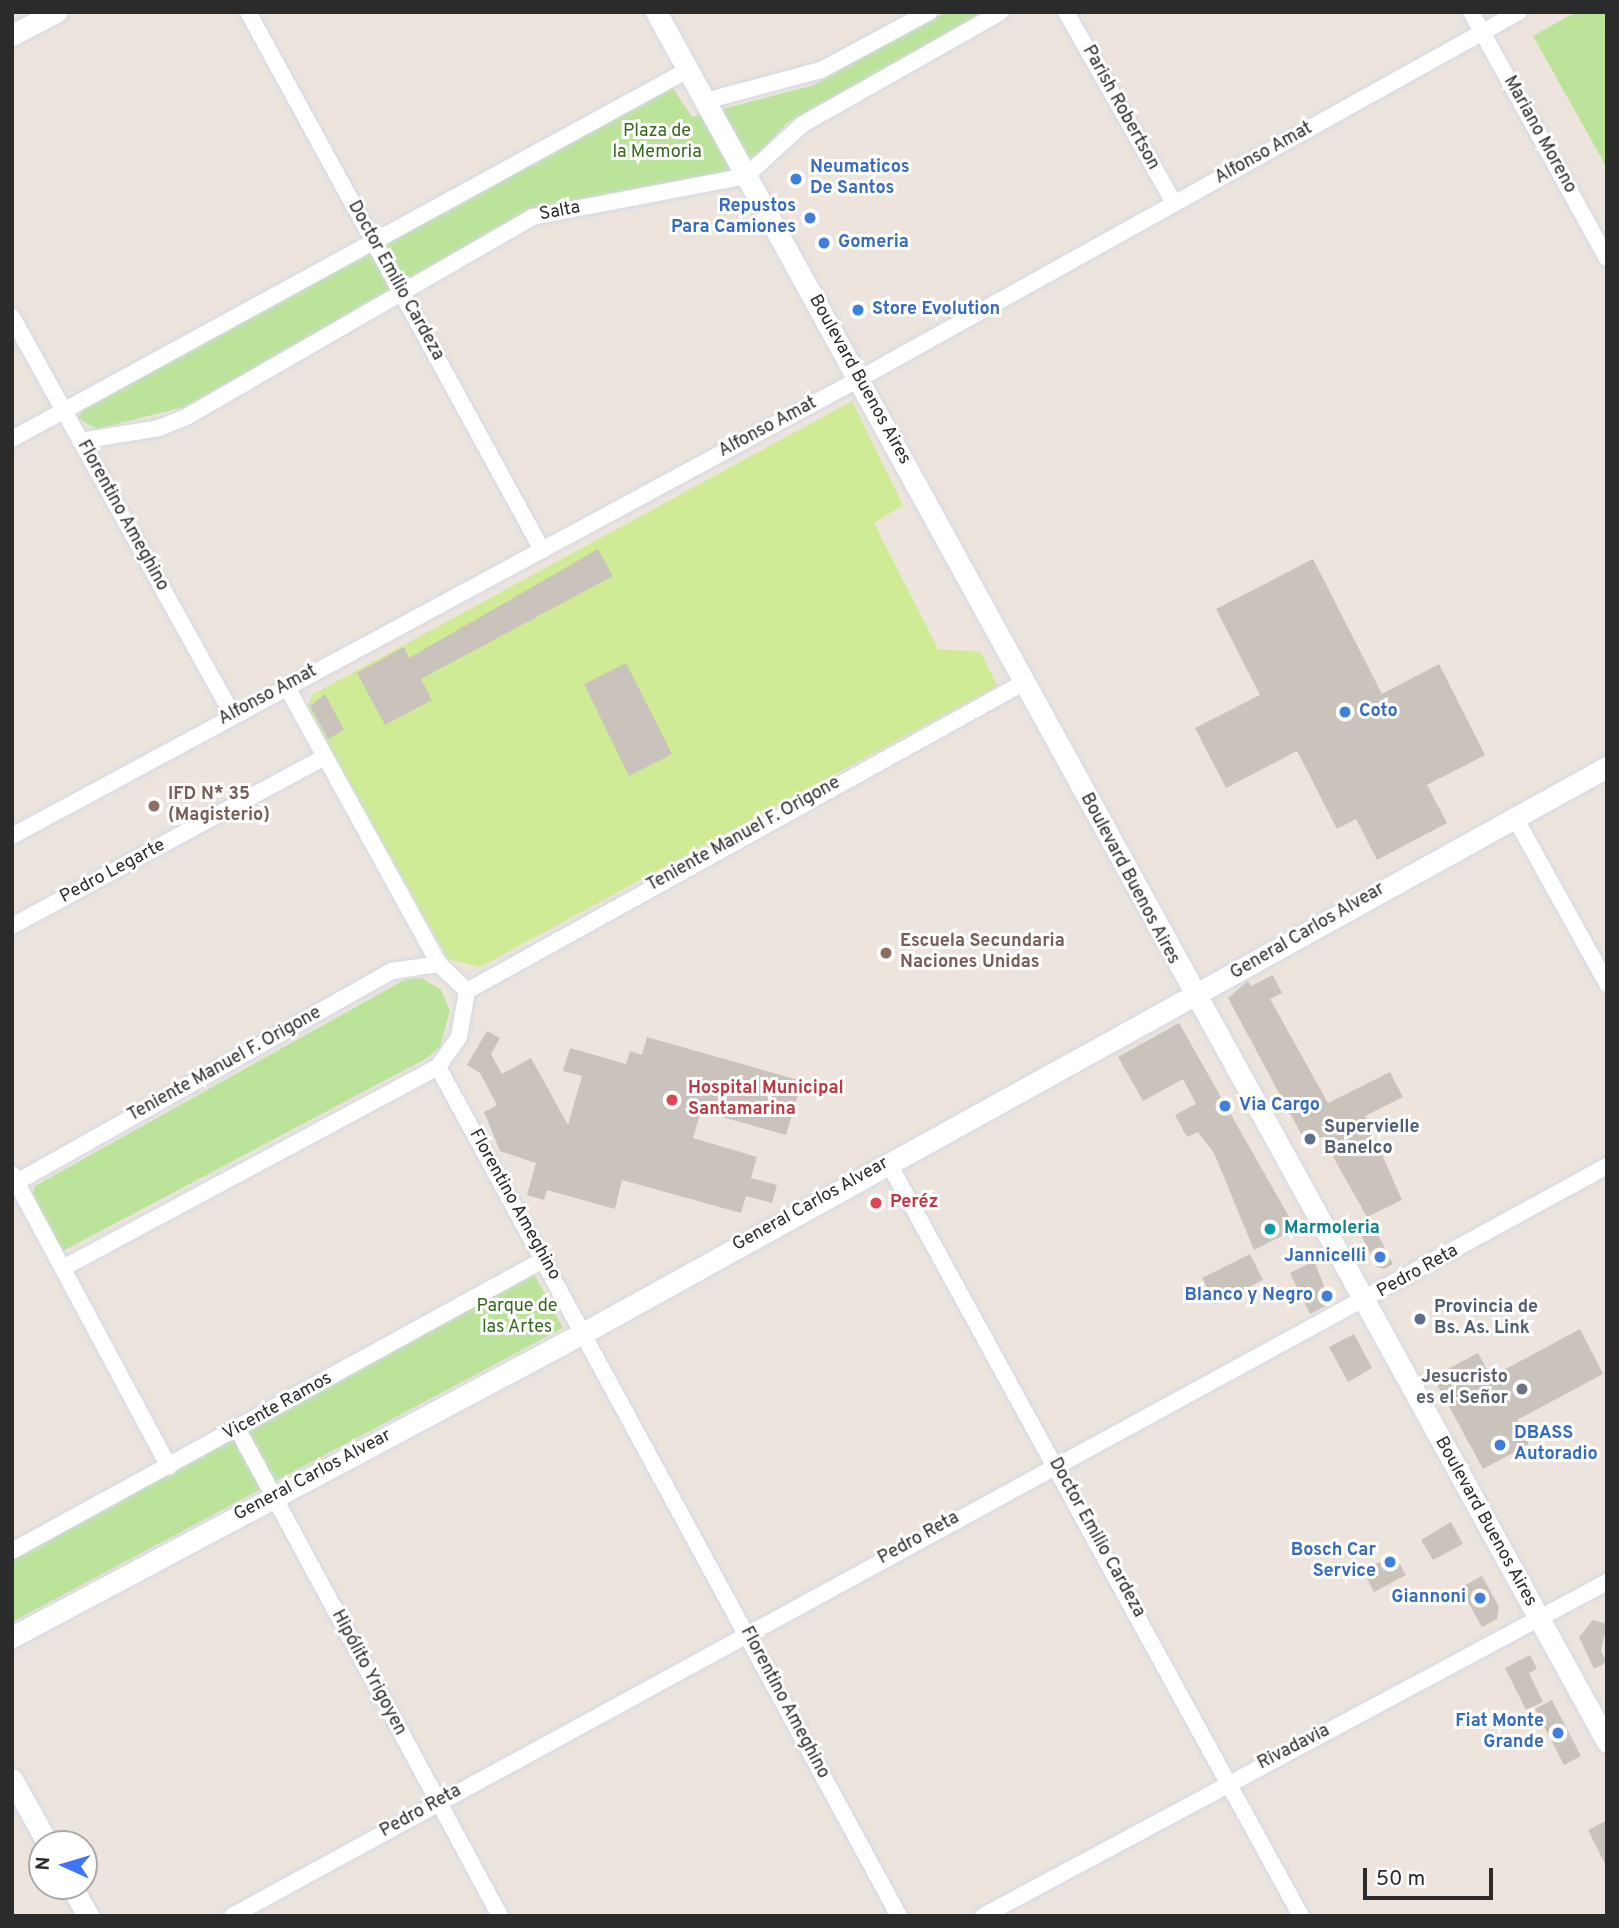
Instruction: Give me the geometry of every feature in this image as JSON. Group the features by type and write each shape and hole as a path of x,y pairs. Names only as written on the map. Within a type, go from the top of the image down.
{"main road":[{"path":"12,35 56,12"},
{"name":"Boulevard Buenos Aires","path":"656,12 859,379 1193,998 1607,1742"},
{"name":"General Carlos Alvear","path":"12,1637 585,1332 888,1162 1193,998 1514,816 1607,767"},
{"path":"12,1779 40,1830"},
{"path":"79,1900 88,1916"}],"street":[{"name":"Doctor Emilio Cardeza","path":"248,12 542,550"},
{"path":"705,101 821,71 929,12"},
{"path":"746,176 803,124 1001,12"},
{"name":"Parish Robertson","path":"1066,12 1174,204"},
{"name":"Mariano Moreno","path":"1471,12 1607,258"},
{"name":"Alfonso Amat","path":"12,836 859,379 1519,12"},
{"path":"12,439 688,70"},
{"name":"Salta","path":"80,441 159,428 188,416 532,217 746,176"},
{"name":"Florentino Ameghino","path":"12,317 62,412 233,715"},
{"name":"Teniente Manuel F. Origone","path":"467,990 1023,683"},
{"path":"63,1268 438,1067 459,1037 467,990 439,964 286,686"},
{"name":"Pedro Legarte","path":"12,926 324,757"},
{"path":"1514,816 1607,984"},
{"name":"Teniente Manuel F. Origone","path":"15,1178 392,971 439,964"},
{"name":"Florentino Ameghino","path":"438,1067 585,1332 899,1916"},
{"name":"Doctor Emilio Cardeza","path":"888,1162 1056,1464 1301,1916"},
{"name":"Pedro Reta","path":"232,1916 1056,1464 1362,1303 1607,1166"},
{"path":"15,1178 169,1467"},
{"name":"Vicente Ramos","path":"12,1551 238,1430 543,1260"},
{"name":"Hipólito Yrigoyen","path":"238,1430 500,1916"},
{"name":"Rivadavia","path":"983,1916 1607,1582"}],"green space":[{"name":"Plaza de la Memoria","path":"946,12 986,12 787,123 760,152 723,174 529,214 184,407 96,429 78,418 85,407 672,87 692,117 811,86"},
{"path":"1576,12 1607,12 1607,168 1533,36"},
{"path":"852,401 903,505 874,523 938,649 981,652 997,686 480,967 448,959 307,708 312,695"},
{"path":"422,978 441,990 450,1011 440,1047 427,1058 63,1251 32,1196 35,1186 406,979"},
{"name":"Parque de las Artes","path":"534,1274 563,1328 12,1622 12,1560"}],"building":[{"path":"598,549 613,576 421,679 432,700 385,725 357,673 404,647 409,658"},
{"name":"Coto","path":"1313,559 1382,694 1439,664 1485,755 1427,785 1447,823 1377,860 1356,819 1337,829 1297,751 1226,788 1195,728 1260,695 1216,609"},
{"path":"626,663 672,754 629,776 584,684"},
{"path":"325,694 344,730 328,739 310,706"},
{"path":"1273,975 1282,993 1270,999 1328,1103 1390,1072 1403,1097 1365,1116 1402,1200 1367,1217 1322,1137 1307,1145 1228,998 1248,981 1251,986"},
{"path":"1179,1023 1296,1229 1254,1250 1214,1153 1198,1132 1187,1137 1175,1115 1196,1104 1183,1079 1143,1101 1118,1057"},
{"path":"487,1031 500,1038 491,1054 502,1074 531,1058 568,1125 582,1076 563,1071 570,1048 626,1064 630,1051 642,1055 647,1037 802,1081 786,1135 701,1111 693,1138 757,1157 751,1178 777,1185 772,1203 746,1196 741,1213 622,1180 615,1209 547,1190 544,1200 527,1195 536,1163 500,1151 484,1112 497,1105 480,1073 467,1065"},
{"path":"1370,1219 1393,1264 1384,1269 1377,1267 1356,1225"},
{"path":"1250,1254 1263,1280 1215,1304 1202,1278"},
{"path":"1314,1261 1331,1303 1310,1314 1290,1273"},
{"name":"Jesucristo es el Señor","path":"1580,1329 1603,1374 1517,1420 1529,1444 1483,1469 1433,1377 1478,1353 1491,1377"},
{"path":"1354,1334 1372,1368 1348,1382 1329,1347"},
{"path":"1451,1522 1463,1544 1433,1560 1421,1540"},
{"name":"Bosch Car Service","path":"1394,1554 1406,1575 1374,1592 1363,1571"},
{"name":"Giannoni","path":"1482,1576 1499,1607 1497,1619 1482,1627 1460,1588"},
{"path":"1593,1620 1607,1624 1601,1651 1607,1662 1594,1669 1579,1637"},
{"path":"1530,1655 1537,1669 1529,1673 1543,1702 1526,1710 1505,1668"},
{"name":"Fiat Monte Grande","path":"1552,1700 1581,1756 1564,1765 1535,1709"},
{"path":"1607,1820 1607,1868 1588,1830"}],"place":[{"name":"Neumaticos De Santos","path":"796,179"},
{"name":"Repustos Para Camiones","path":"810,218"},
{"name":"Gomeria","path":"824,243"},
{"name":"Store Evolution","path":"858,310"},
{"name":"Coto","path":"1345,712"},
{"name":"IFD N* 35 (Magisterio)","path":"154,806"},
{"name":"Escuela Secundaria Naciones Unidas","path":"886,953"},
{"name":"Hospital Municipal Santamarina","path":"672,1100"},
{"name":"Via Cargo","path":"1225,1106"},
{"name":"Supervielle Banelco","path":"1310,1139"},
{"name":"Peréz","path":"876,1203"},
{"name":"Marmoleria","path":"1270,1229"},
{"name":"Jannicelli","path":"1380,1257"},
{"name":"Blanco y Negro","path":"1327,1296"},
{"name":"Provincia de Bs. As. Link","path":"1420,1319"},
{"name":"Jesucristo es el Señor","path":"1522,1389"},
{"name":"DBASS Autoradio","path":"1500,1445"},
{"name":"Bosch Car Service","path":"1390,1562"},
{"name":"Giannoni","path":"1480,1598"},
{"name":"Fiat Monte Grande","path":"1558,1733"}]}
